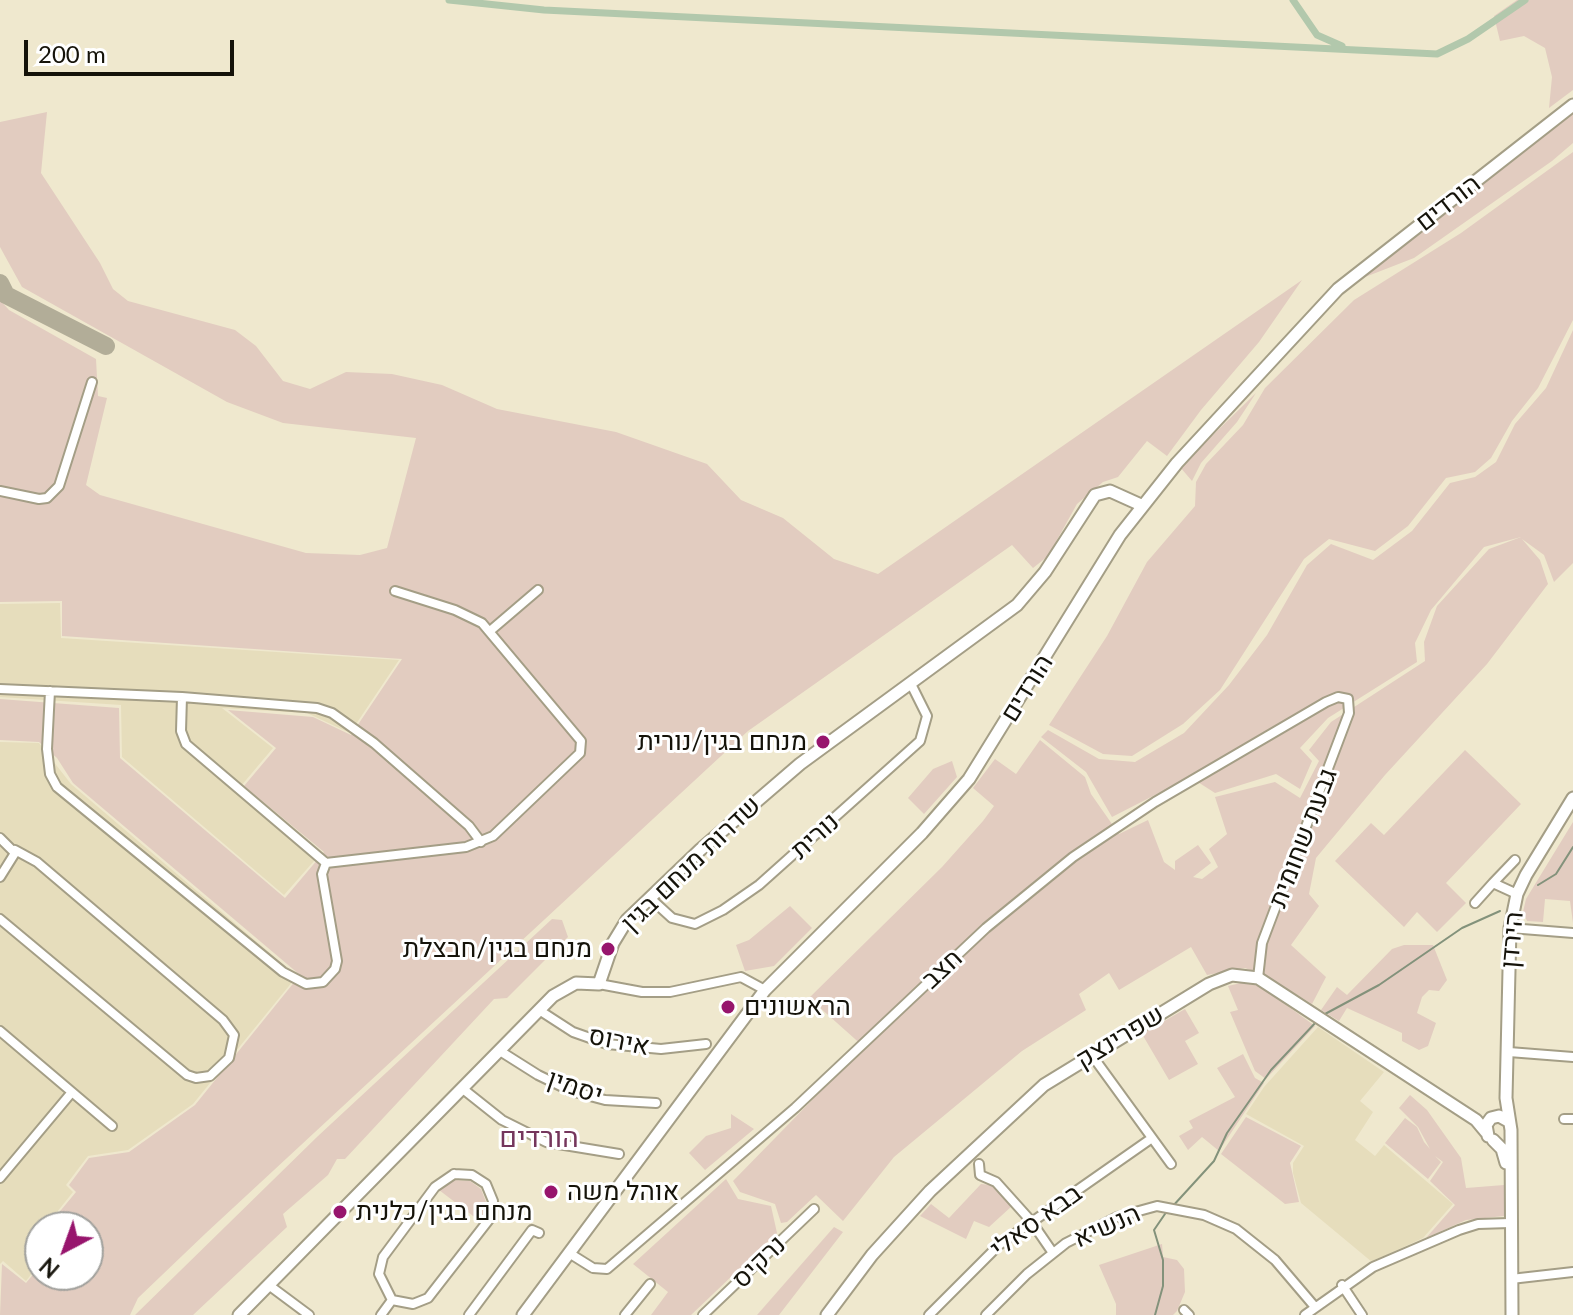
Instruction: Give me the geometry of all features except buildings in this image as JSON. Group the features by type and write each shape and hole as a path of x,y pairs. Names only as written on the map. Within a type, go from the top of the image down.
{"street":[{"name":"הורדים","path":"523,1315 765,990 922,833 969,779 1141,505 1220,414 1338,289 1573,105"},
{"path":"0,491 39,499 47,498 59,486 92,382"},
{"name":"שדרות מנחם בגין","path":"599,984 619,931 650,898 800,764 1002,618 1027,594 1095,495 1110,491 1141,505"},
{"path":"490,631 538,590"},
{"path":"182,697 181,731 186,744 326,863 466,847 481,842 508,826 582,747 577,732 490,631 455,610 395,591"},
{"name":"נורית","path":"650,898 672,918 695,924 723,910 759,885 920,741 927,716 911,684"},
{"path":"0,689 296,704 332,713 386,754 469,826 481,842"},
{"path":"50,691 47,749 50,774 57,787 283,972 299,982 313,985 323,982 335,969 337,950 322,874 326,863"},
{"name":"חצב","path":"569,1253 593,1268 607,1269 804,1100 986,928 1073,857 1145,808 1326,702 1338,697 1348,699"},
{"name":"גבעת שחומית","path":"1258,978 1262,943 1349,713 1348,699"},
{"name":"הירדן","path":"1512,1315 1510,1126 1506,1098 1510,928 1517,894 1573,798"},
{"path":"0,838 37,862 223,1020 235,1041 229,1058 210,1076 196,1078 187,1075 0,919"},
{"path":"0,877 15,857 15,850"},
{"path":"1475,903 1515,860"},
{"path":"1493,883 1517,894"},
{"path":"1510,928 1573,933"},
{"name":"שפרינצק","path":"827,1315 887,1238 966,1154 1044,1085 1091,1054 1221,979 1243,974 1258,978"},
{"path":"239,1315 563,987 576,983 599,984 670,992 741,977 765,990"},
{"path":"1258,978 1469,1116 1489,1136 1506,1139 1510,1126 1493,1117 1469,1116"},
{"name":"אירוס","path":"539,1010 573,1032 607,1044 661,1049 706,1044"},
{"path":"0,1031 112,1126"},
{"name":"יסמין","path":"500,1051 571,1091 605,1100 656,1103"},
{"path":"1509,1052 1573,1057"},
{"path":"1091,1054 1171,1164"},
{"path":"463,1089 502,1120 546,1142 619,1154"},
{"path":"0,1178 72,1092"},
{"name":"הירדן","path":"1506,1098 1493,1117 1489,1136 1505,1156 1510,1219"},
{"name":"בבא סאלי","path":"929,1315 999,1245 1152,1138"},
{"path":"979,1164 980,1175 996,1182 1031,1221 1053,1253"},
{"path":"454,1174 472,1175 486,1184 493,1201 491,1217 435,1292 413,1304 392,1300 381,1282 379,1266 435,1187 454,1174"},
{"name":"הנשיא","path":"986,1315 1053,1253 1117,1217 1157,1206 1173,1207 1220,1222 1252,1239 1286,1272 1315,1307"},
{"name":"נרקיס","path":"703,1315 814,1209"},
{"path":"1305,1315 1342,1285 1373,1267 1459,1230 1510,1219"},
{"path":"469,1315 532,1230 539,1233"},
{"path":"1511,1279 1573,1272"},
{"path":"625,1315 650,1284"},
{"path":"1342,1285 1362,1315"},
{"path":"270,1286 309,1315"},
{"path":"381,1315 392,1300"}],"shaded area":[{"path":"1517,0 1573,0 1573,90 1549,108 1552,77 1545,48 1524,36 1500,41 1494,16"},
{"path":"47,112 41,173 100,263 113,289 128,301 235,330 256,346 283,381 310,389 346,372 392,374 442,385 497,409 616,432 707,464 741,500 783,518 834,559 878,574 1302,280 1259,342 1201,410 1167,456 1147,441 1118,477 1103,482 1077,504 1048,556 1033,568 1012,545 748,731 206,1233 138,1298 130,1315 0,1315 2,1264 24,1281 24,1291 104,1291 104,1211 60,1211 76,1192 69,1185 89,1158 129,1152 195,1105 300,975 73,783 57,758 39,742 0,740 0,699 119,708 120,758 285,898 324,852 244,786 276,748 228,710 313,717 351,735 402,659 62,636 62,601 0,602 0,300 9,310 96,359 98,396 107,398 86,485 100,495 306,553 360,555 387,548 416,438 283,423 227,402 22,287 0,247 0,122"},
{"path":"1573,113 1573,143 1552,161 1414,258 1360,279"},
{"path":"1573,152 1573,320 1538,388 1512,421 1491,458 1475,472 1446,478 1408,526 1375,551 1329,539 1304,559 1220,690 1183,724 1132,756 1103,754 1049,725 1107,636 1147,562 1195,506 1196,482 1206,464 1243,425 1265,388 1354,300 1461,233"},
{"path":"1573,330 1573,563 1554,582 1544,555 1522,539 1540,560 1548,584 1487,664 1385,775 1316,858 1309,894 1319,906 1291,945 1326,977 1312,1004 1268,977 1245,968 1207,975 1191,947 1119,990 1109,973 1079,994 1086,1010 1022,1051 894,1157 843,1221 816,1195 787,1222 781,1223 775,1204 740,1192 733,1181 864,1047 809,998 942,867 983,821 994,806 973,788 995,759 1016,774 1040,740 1085,777 1091,794 1119,834 1148,820 1164,862 1175,870 1175,861 1198,845 1211,863 1193,877 1202,879 1218,867 1209,849 1227,834 1215,797 1275,782 1300,798 1319,761 1309,750 1331,722 1425,661 1424,642 1437,606 1489,549 1521,537 1484,547 1431,610 1415,643 1417,662 1328,718 1300,748 1312,761 1300,789 1276,774 1215,793 1190,777 1112,817 1086,772 1041,737 1048,730 1099,759 1135,762 1184,733 1229,685 1267,635 1307,565 1331,544 1373,560 1412,531 1450,483 1475,477 1496,462 1515,424 1546,388"},
{"path":"1256,393 1237,422 1201,463 1192,481 1180,467"},
{"path":"60,603 61,638 399,660 350,733 307,713 222,708 273,748 241,786 321,853 284,895 122,757 121,705 0,697 0,604"},
{"path":"0,742 39,743 71,784 297,976 193,1104 128,1150 88,1156 66,1185 73,1192 58,1211 24,1211 24,1279 3,1261 0,1264"},
{"path":"1465,750 1521,804 1446,883 1466,903 1437,932 1417,912 1404,927 1335,861 1371,823 1384,835"},
{"path":"952,761 957,777 924,814 908,798 933,769"},
{"path":"1573,822 1573,923 1570,901 1545,899 1543,922 1527,921 1523,912 1526,899"},
{"path":"790,906 812,928 774,966 745,971 736,945 749,940"},
{"path":"552,919 562,920 568,937 507,998 494,999 345,1159 337,1159 328,1175 283,1214 287,1227 193,1315 135,1315 318,1136"},
{"path":"1404,945 1433,945 1447,980 1439,991 1429,990 1422,997 1417,1013 1436,1023 1428,1046 1419,1050 1402,1041 1402,1033 1347,1008 1339,1021 1321,1010 1337,987 1347,995 1392,949"},
{"path":"1254,984 1270,993 1315,1026 1266,1079 1255,1071 1230,1012 1238,1010 1228,986"},
{"path":"1185,1009 1199,1033 1185,1041 1198,1064 1169,1080 1142,1034"},
{"path":"1318,1027 1384,1072 1360,1101 1373,1112 1355,1140 1375,1156 1384,1145 1453,1204 1423,1238 1372,1262 1301,1203 1293,1163 1304,1146 1246,1114 1264,1087"},
{"path":"1243,1054 1255,1078 1264,1083 1219,1151 1202,1137 1188,1150 1179,1136 1193,1128 1189,1121 1235,1097 1217,1068"},
{"path":"1410,1095 1427,1110 1461,1158 1466,1188 1504,1185 1504,1216 1466,1220 1426,1238 1455,1205 1430,1181 1443,1162 1435,1156 1441,1162 1428,1179 1385,1143 1405,1118 1417,1127 1430,1149 1418,1127 1399,1108"},
{"path":"731,1114 754,1129 705,1170 689,1153 706,1136 731,1128"},
{"path":"1246,1117 1301,1146 1290,1163 1299,1202 1285,1204 1221,1154"},
{"path":"726,1179 738,1199 771,1206 777,1233 691,1315 651,1315 668,1292 633,1264"},
{"path":"455,1180 470,1181 481,1189 486,1202 481,1222 439,1190"},
{"path":"981,1184 991,1185 1012,1206 989,1227 974,1221 966,1239 920,1216 931,1204 949,1218"},
{"path":"834,1227 843,1232 779,1315 757,1315"},
{"path":"1162,1244 1163,1257 1177,1260 1184,1269 1185,1292 1177,1311 1173,1315 1116,1315 1116,1304 1099,1265"}],"waterway":[{"path":"449,0 544,10 1437,54 1468,39 1525,0"},
{"path":"1293,0 1317,35 1342,46"},
{"path":"1538,885 1556,874 1573,847"},
{"path":"1325,1014 1379,985 1462,928 1500,911"},
{"path":"1172,1207 1214,1161 1227,1133 1271,1070 1317,1021"},
{"path":"1155,1315 1163,1286 1163,1260 1154,1230 1167,1211"}],"taxiway":[{"path":"0,283 6,295 106,346"}],"place":[{"name":"מנחם בגין/נורית","path":"823,742"},
{"name":"מנחם בגין/חבצלת","path":"608,949"},
{"name":"הראשונים","path":"728,1007"},
{"name":"אוהל משה","path":"551,1192"},
{"name":"מנחם בגין/כלנית","path":"340,1212"}],"district":[{"name":"הורדים","path":"539,1138"}]}
